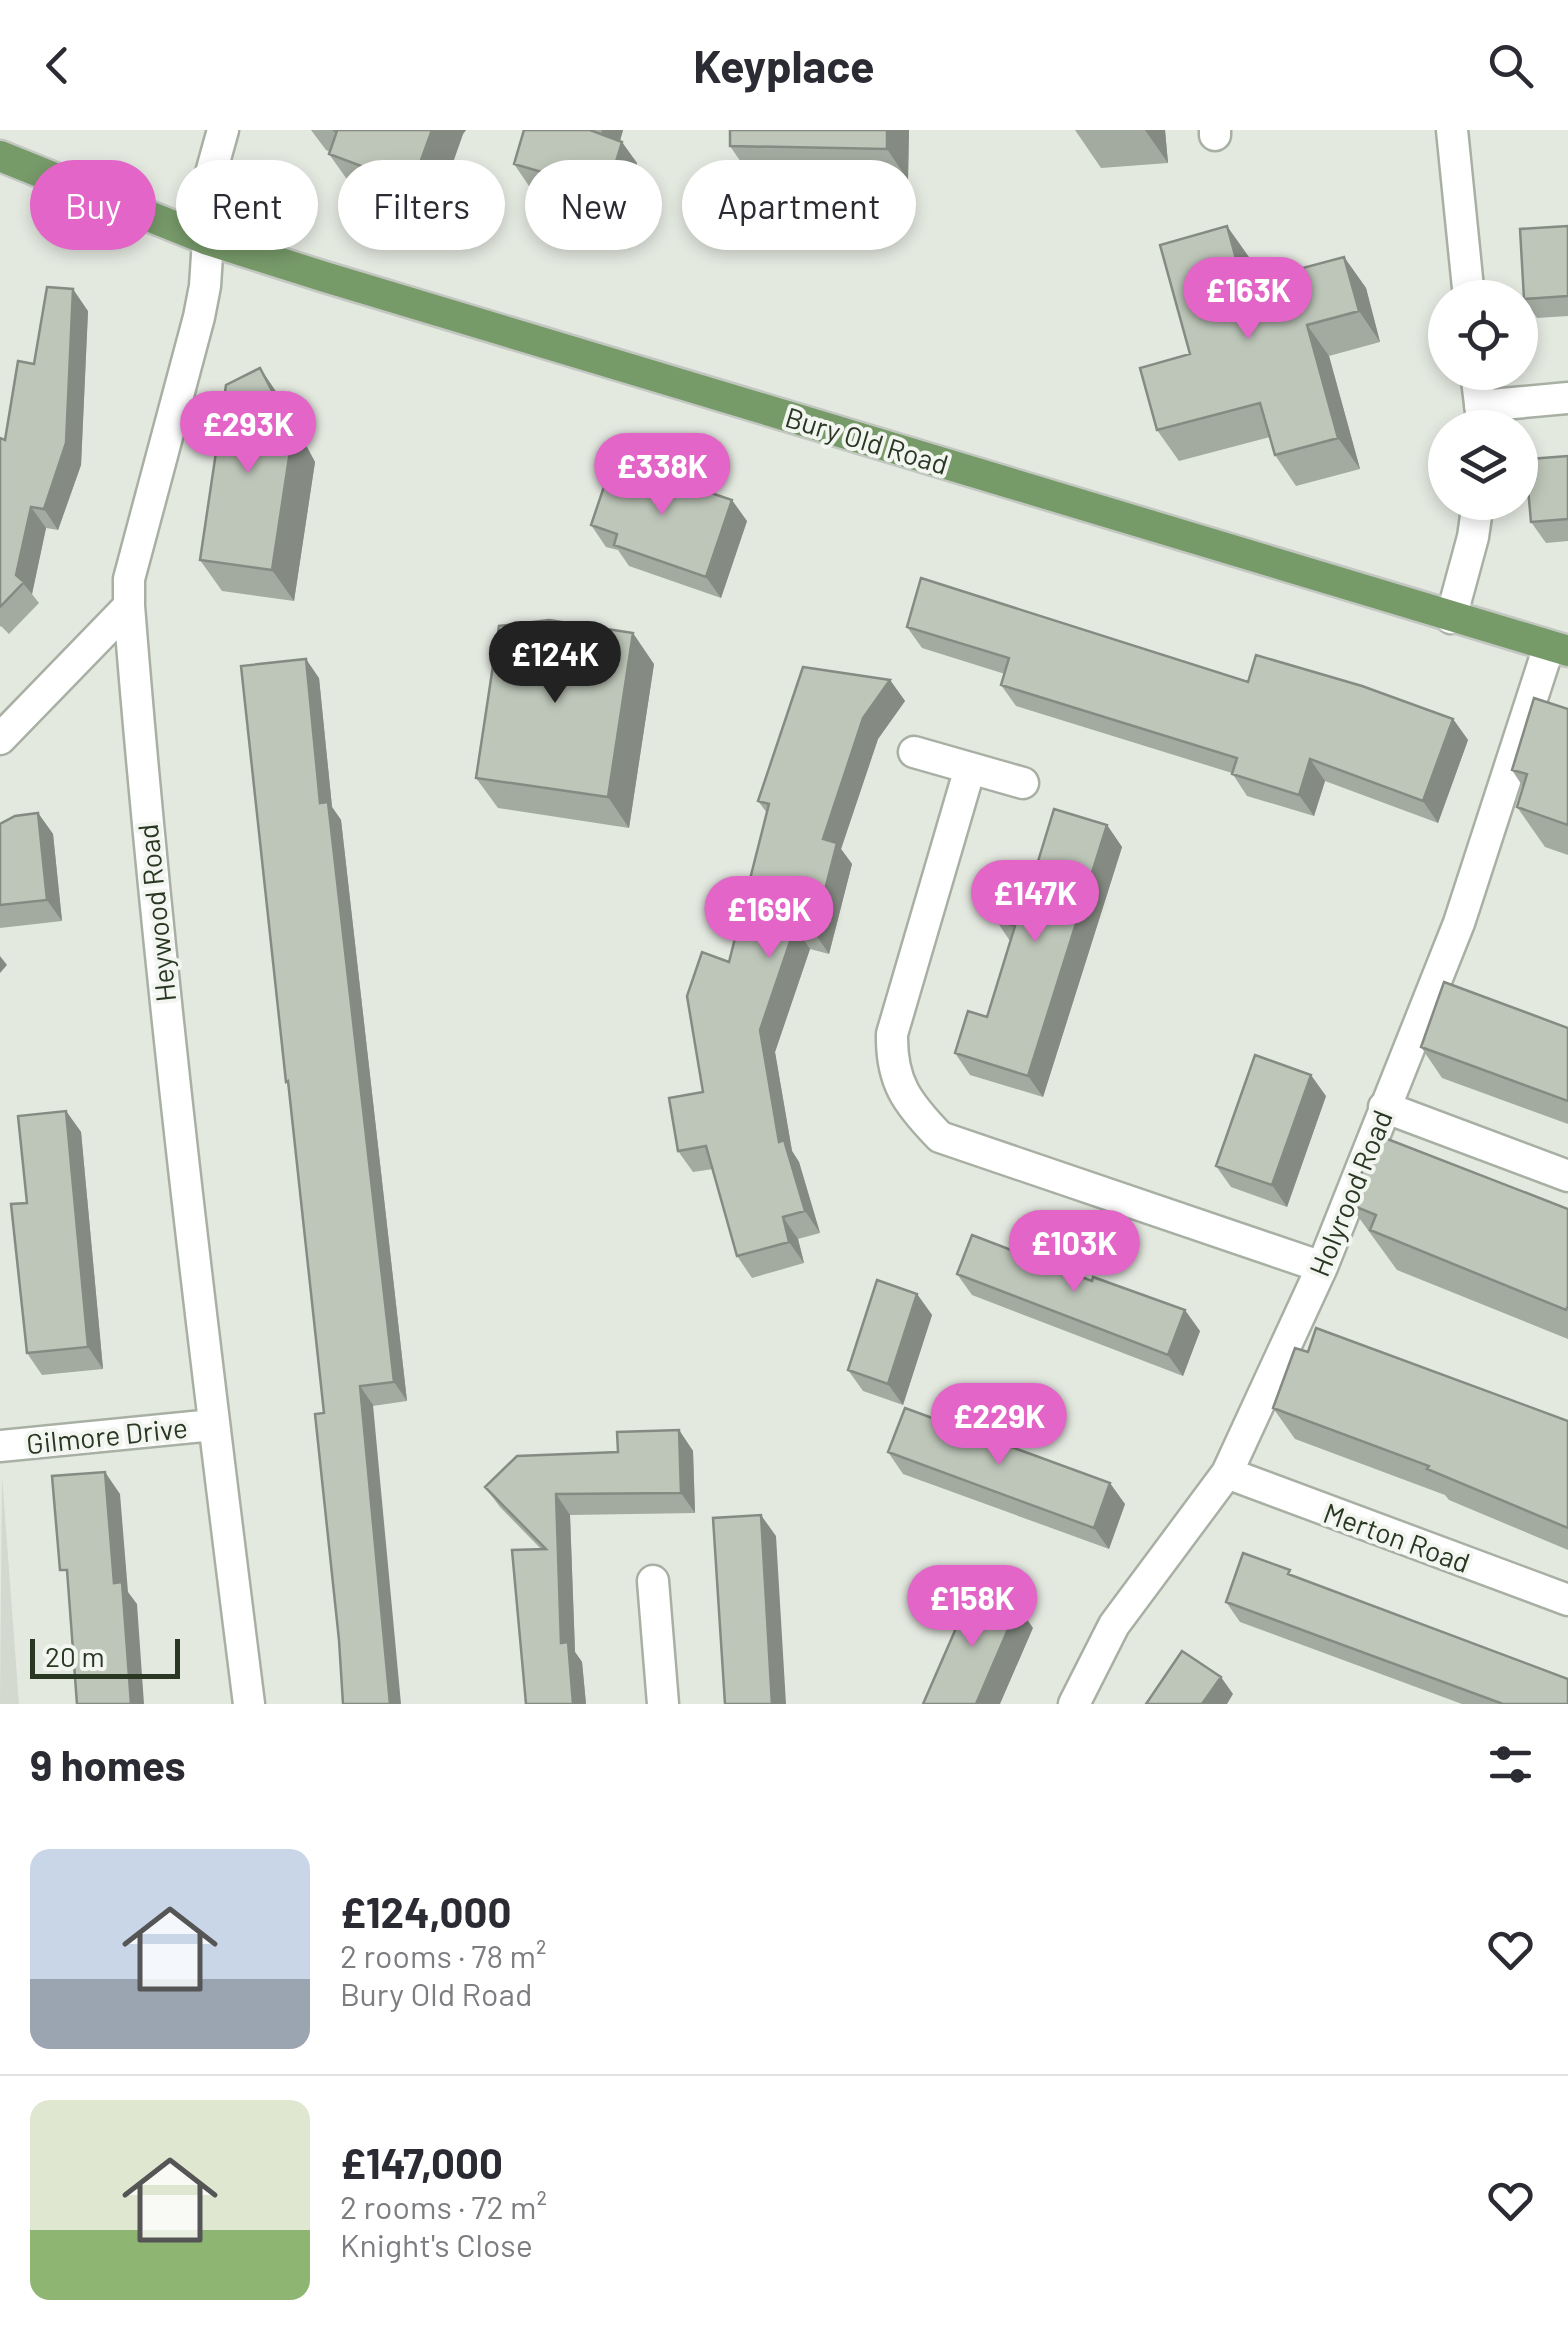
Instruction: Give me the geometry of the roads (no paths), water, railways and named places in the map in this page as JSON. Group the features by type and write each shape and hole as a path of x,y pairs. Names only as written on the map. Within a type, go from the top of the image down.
{"main road":[{"name":"Bury Old Road","path":"0,156 176,227"},
{"name":"Bury Old Road","path":"241,250 1559,649"}],"street":[{"name":"Heywood Road","path":"215,160 223,130"},
{"path":"1452,130 1467,280"},
{"name":"Heywood Road","path":"207,250 199,317 129,579 129,606 151,875 249,1704"},
{"path":"1513,410 1568,398"},
{"path":"1451,618 1475,520"},
{"path":"0,739 129,606"},
{"name":"Holyrood Road","path":"1074,1704 1114,1626 1227,1474 1322,1267 1458,923 1559,649"},
{"path":"914,752 1023,783"},
{"path":"970,768 892,1034 891,1062 908,1103 940,1136 1322,1267"},
{"path":"1384,1107 1568,1176"},
{"name":"Gilmore Drive","path":"0,1446 214,1425"},
{"name":"Merton Road","path":"1227,1474 1568,1600"},
{"path":"653,1581 663,1704"}]}
